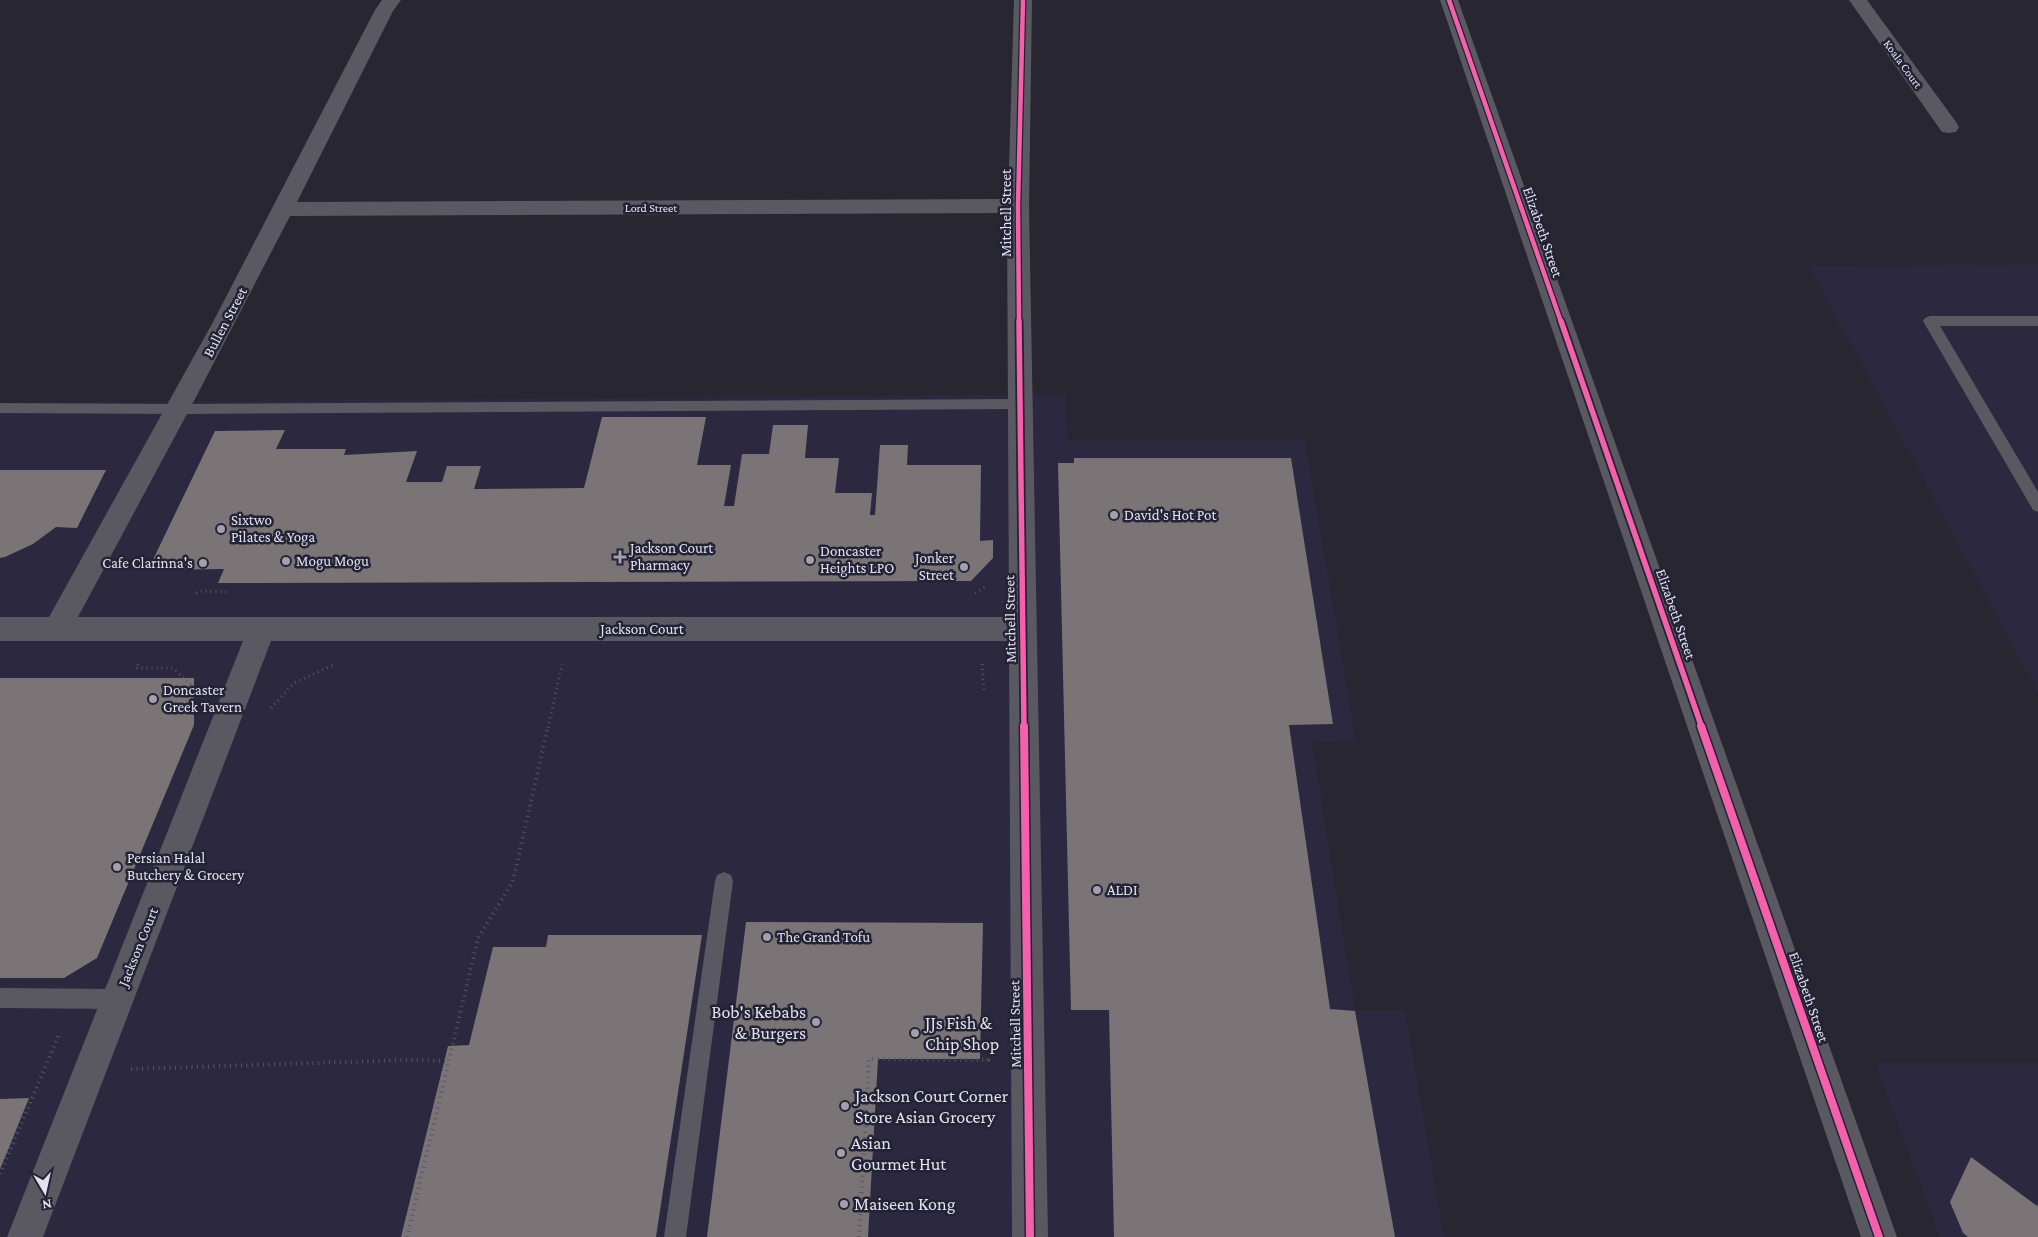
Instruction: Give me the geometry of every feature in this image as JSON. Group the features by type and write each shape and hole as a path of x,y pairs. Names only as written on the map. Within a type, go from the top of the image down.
{"street":[{"name":"Mitchell Street","path":"1023,0 1018,206 1030,1237"},
{"name":"Elizabeth Street","path":"1449,0 1879,1237"},
{"name":"Koala Court","path":"1858,0 1949,127"},
{"name":"Bullen Street","path":"57,629 179,409 284,209 388,3"},
{"name":"Lord Street","path":"284,209 1018,206"},
{"name":"Jackson Court","path":"0,628 1022,629"},
{"name":"Jackson Court","path":"25,1237 262,628"}],"lane":[{"path":"2038,321 1930,321 2038,506"},
{"path":"0,408 179,409 1020,404"},
{"path":"675,1237 724,881"},
{"path":"0,998 118,999"}],"path":[{"path":"152,629 136,668 173,668 192,686 191,712"},
{"path":"407,1237 478,938 513,881 570,629"},
{"path":"979,629 984,699"},
{"path":"858,1237 869,1059 988,1060 988,1050"},
{"path":"43,1072 408,1060 449,1061"}],"shaded area":[{"path":"2038,264 2038,693 1809,266"},
{"path":"1066,394 1068,441 1305,441 1356,741 1312,742 1355,1010 1405,1010 1444,1237 0,1237 0,403"},
{"path":"1875,1063 2038,1063 2038,1237 1940,1237"}],"building":[{"path":"602,417 706,417 697,465 731,465 724,506 734,506 742,454 769,454 773,425 808,425 805,458 839,458 835,493 872,493 870,515 875,515 880,445 908,445 907,465 981,465 980,541 993,540 993,558 971,581 218,583 224,569 148,570 215,431 285,430 276,449 346,449 344,455 417,451 406,482 442,482 447,466 481,466 474,489 584,488"},
{"path":"1074,458 1291,458 1333,724 1289,725 1330,1009 1355,1011 1395,1237 1114,1237 1109,1010 1071,1010 1058,463 1074,463"},
{"path":"0,470 106,470 77,528 56,527 33,544 0,558"},
{"path":"0,678 194,678 194,725 97,958 64,978 0,978"},
{"path":"746,922 983,923 980,1059 878,1059 868,1237 707,1237"},
{"path":"548,935 702,935 656,1237 401,1237 448,1046 469,1045 493,947 546,947"},
{"path":"29,1098 8,1150 0,1169 0,1099"},
{"path":"1971,1157 2037,1206 2038,1203 2038,1237 1968,1237 1963,1233 1950,1202"}],"cycle path":[{"path":"1023,0 1018,206 1030,1237"},
{"path":"1449,0 1879,1237"}],"place":[{"name":"David's Hot Pot","path":"1114,515"},
{"name":"Sixtwo Pilates & Yoga","path":"221,529"},
{"name":"Jackson Court Pharmacy","path":"620,557"},
{"name":"Doncaster Heights LPO","path":"810,560"},
{"name":"Mogu Mogu","path":"286,561"},
{"name":"Cafe Clarinna's","path":"203,563"},
{"name":"Jonker Street","path":"964,567"},
{"name":"Doncaster Greek Tavern","path":"153,699"},
{"name":"Persian Halal Butchery & Grocery","path":"117,867"},
{"name":"ALDI","path":"1097,890"},
{"name":"The Grand Tofu","path":"767,937"},
{"name":"Bob's Kebabs & Burgers","path":"816,1022"},
{"name":"JJs Fish & Chip Shop","path":"915,1033"},
{"name":"Jackson Court Corner Store Asian Grocery","path":"845,1106"},
{"name":"Asian Gourmet Hut","path":"841,1153"},
{"name":"Maiseen Kong","path":"844,1204"}]}
